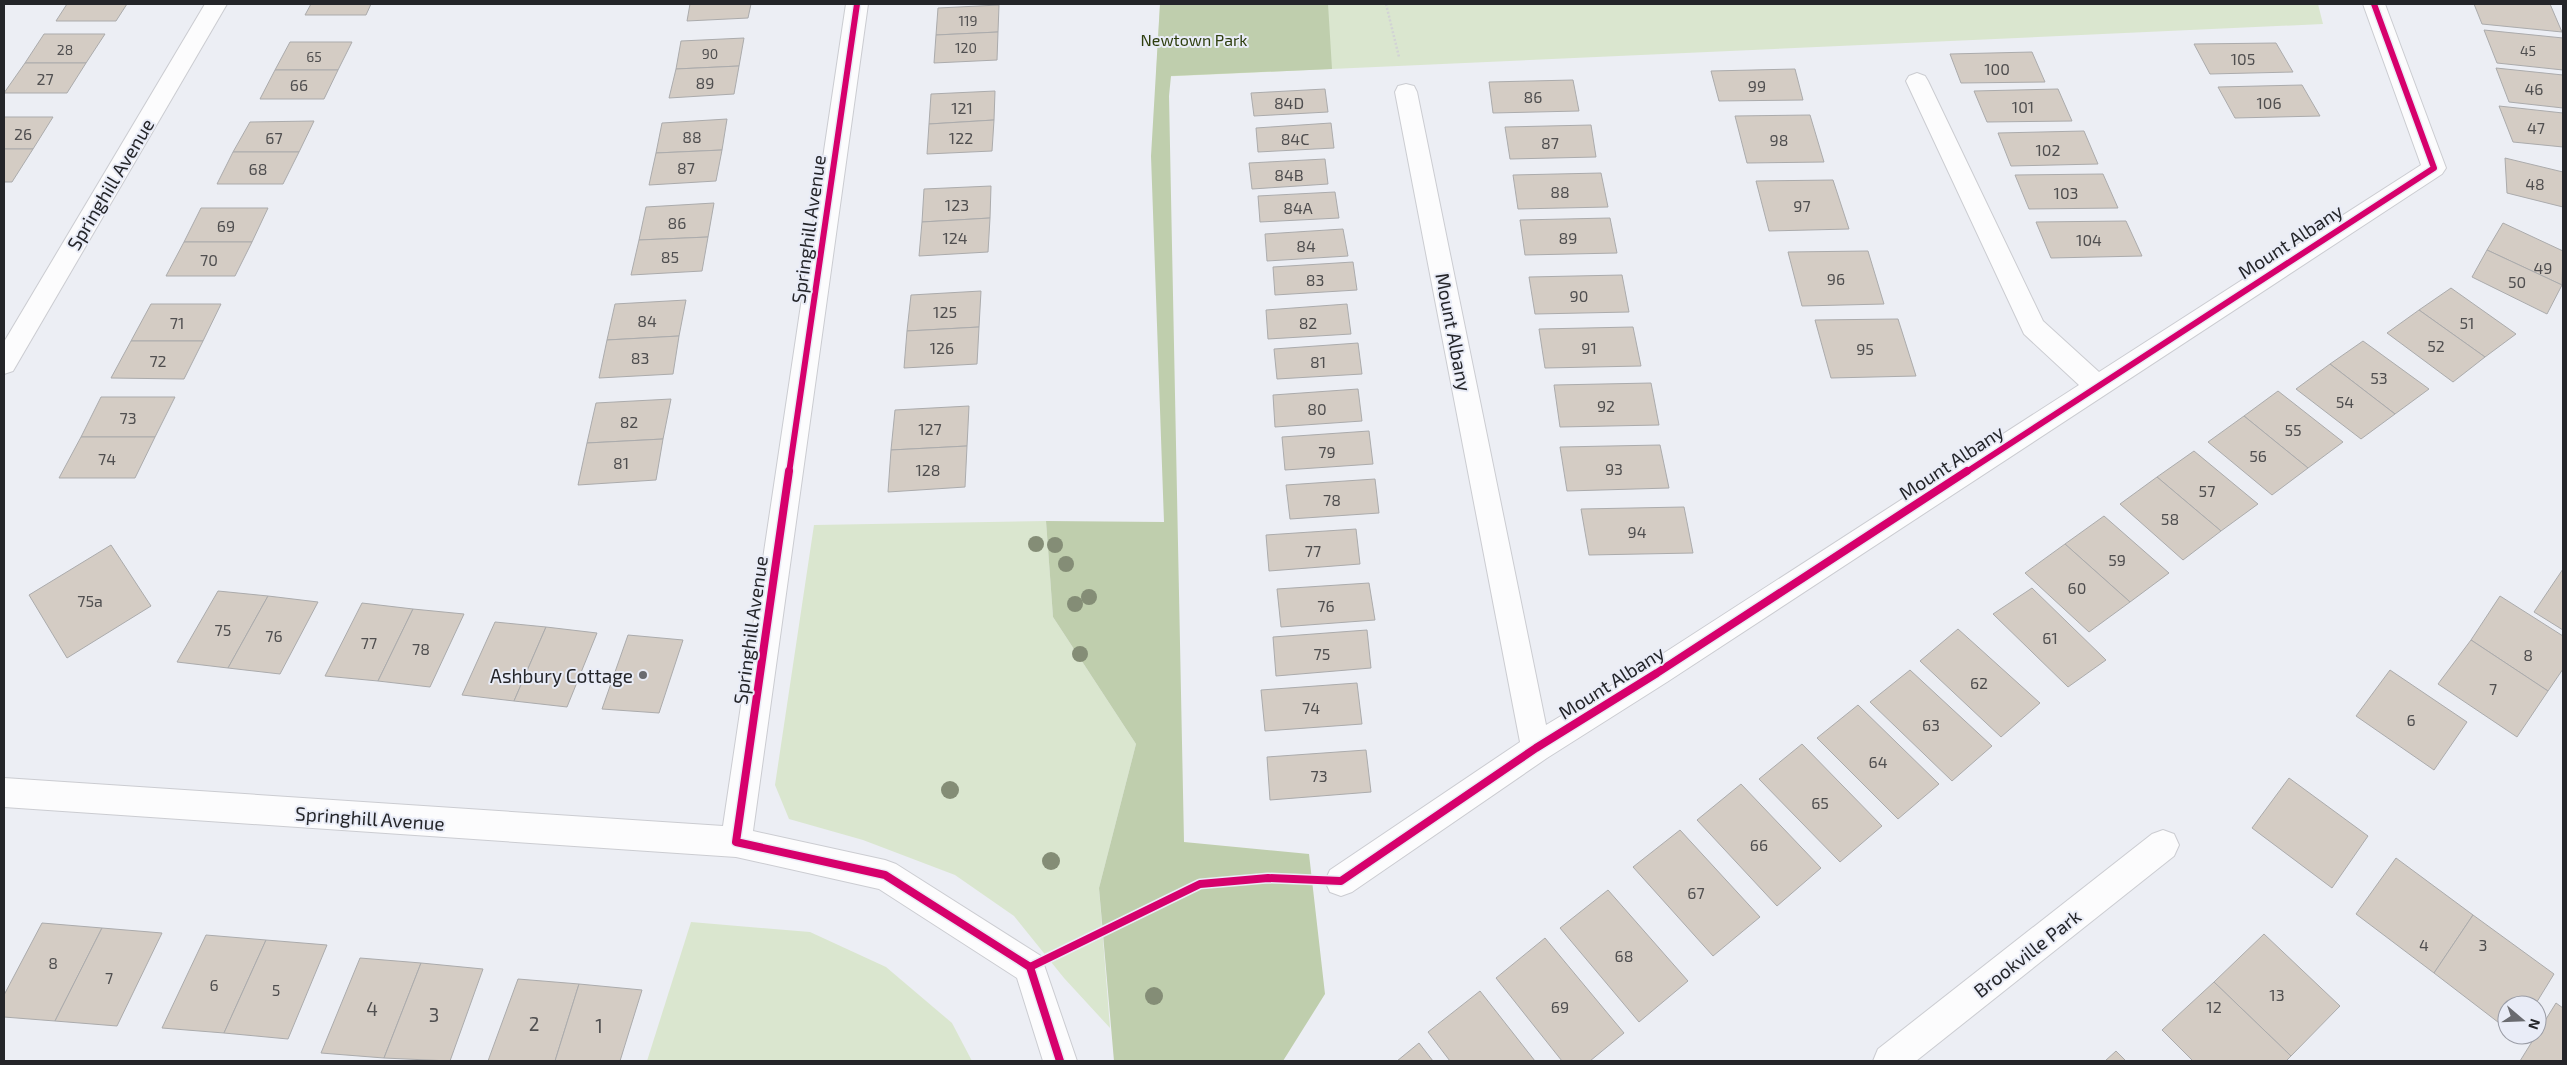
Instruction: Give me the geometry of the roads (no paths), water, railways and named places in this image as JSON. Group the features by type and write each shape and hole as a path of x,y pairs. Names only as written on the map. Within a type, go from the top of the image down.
{"street":[{"name":"Springhill Avenue","path":"4,364 216,4"},
{"name":"Springhill Avenue","path":"736,842 857,4"},
{"name":"Mount Albany","path":"1341,881 1536,748 1658,673 2434,168 2374,4"},
{"path":"1917,81 2033,327 2097,386"},
{"name":"Mount Albany","path":"1406,92 1536,748"},
{"name":"Springhill Avenue","path":"4,793 736,842 885,875 1030,967 1060,1061"},
{"name":"Brookville Park","path":"1890,1061 2163,845"}],"place":[{"name":"Ashbury Cottage","path":"643,675"}],"park label":[{"name":"Newtown Park","path":"1194,39"}]}
